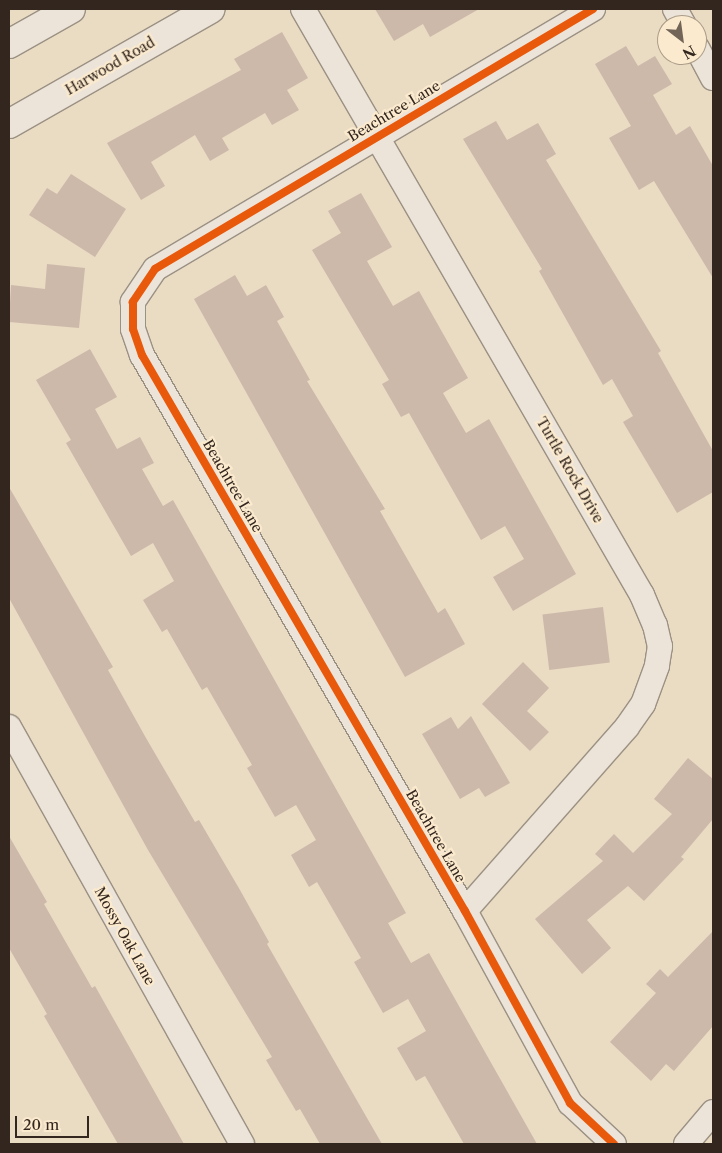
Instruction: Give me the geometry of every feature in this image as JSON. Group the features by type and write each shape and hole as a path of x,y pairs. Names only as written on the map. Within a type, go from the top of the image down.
{"main road":[{"path":"9,44 70,9"},
{"name":"Harwood Road","path":"11,116 211,9"}],"street":[{"name":"Turtle Rock Drive","path":"303,9 642,596 655,625 660,646 657,666 643,704 628,727 465,911"},
{"name":"Beachtree Lane","path":"593,9 156,269 133,302 132,329 142,355 465,911 570,1103 614,1144"},
{"path":"706,65 713,78"},
{"name":"Mossy Oak Lane","path":"9,727 242,1144"},
{"path":"686,1144 713,1112"}],"building":[{"path":"375,9 479,9 430,37 423,24 394,41"},
{"path":"282,32 308,78 287,90 299,110 272,125 265,113 222,138 229,150 210,161 195,135 151,162 165,186 141,200 107,143 241,70 234,59"},
{"path":"626,46 638,66 655,56 657,65 660,65 672,84 653,95 676,135 690,126 713,166 713,278 654,181 639,190 609,138 631,126 595,64"},
{"path":"496,121 507,140 538,123 556,154 546,160 661,351 658,353 713,451 713,492 677,513 623,422 633,416 612,379 603,385 539,271 542,269 463,139"},
{"path":"71,174 126,209 95,257 29,215 47,188 57,194"},
{"path":"361,193 392,247 367,261 393,306 419,291 468,378 443,393 466,433 489,419 576,574 513,611 493,577 524,559 505,526 481,540 409,413 401,417 382,384 389,380 312,250 341,233 328,211"},
{"path":"47,264 85,268 79,328 9,322 11,285 45,289"},
{"path":"235,275 247,296 266,285 284,317 277,321 310,380 307,381 385,509 380,511 438,613 445,608 465,644 405,677 194,299"},
{"path":"90,349 117,397 95,409 117,449 140,437 154,463 142,469 163,506 173,500 406,913 388,923 411,963 429,953 537,1144 464,1144 425,1076 416,1081 397,1048 426,1031 408,999 383,1013 354,962 361,958 317,882 309,887 291,855 316,840 296,805 275,817 247,768 252,765 207,687 202,690 167,629 162,632 143,600 174,581 153,543 131,556 66,443 71,440 36,380"},
{"path":"9,487 113,667 108,670 146,738 195,822 199,820 240,890 269,942 267,944 382,1144 320,1144 300,1109 296,1111 266,1060 272,1057 148,850 9,598"},
{"path":"603,607 610,663 549,670 542,614"},
{"path":"523,662 549,688 527,711 549,732 530,751 482,704"},
{"path":"471,716 510,783 485,797 479,788 460,799 422,734 451,717 458,729"},
{"path":"688,758 713,779 713,819 681,857 684,859 644,901 628,886 587,920 611,948 582,974 535,919 603,861 595,854 614,834 633,853 672,814 654,799"},
{"path":"9,836 47,902 44,904 92,988 95,986 184,1144 118,1144 44,1016 47,1014 9,948"},
{"path":"713,931 713,1026 674,1071 666,1064 651,1081 610,1042 656,993 646,984 660,969 668,977"}],"cycle path":[{"path":"593,9 155,269 133,302 133,329 142,355 465,911 570,1103 614,1144"}]}
